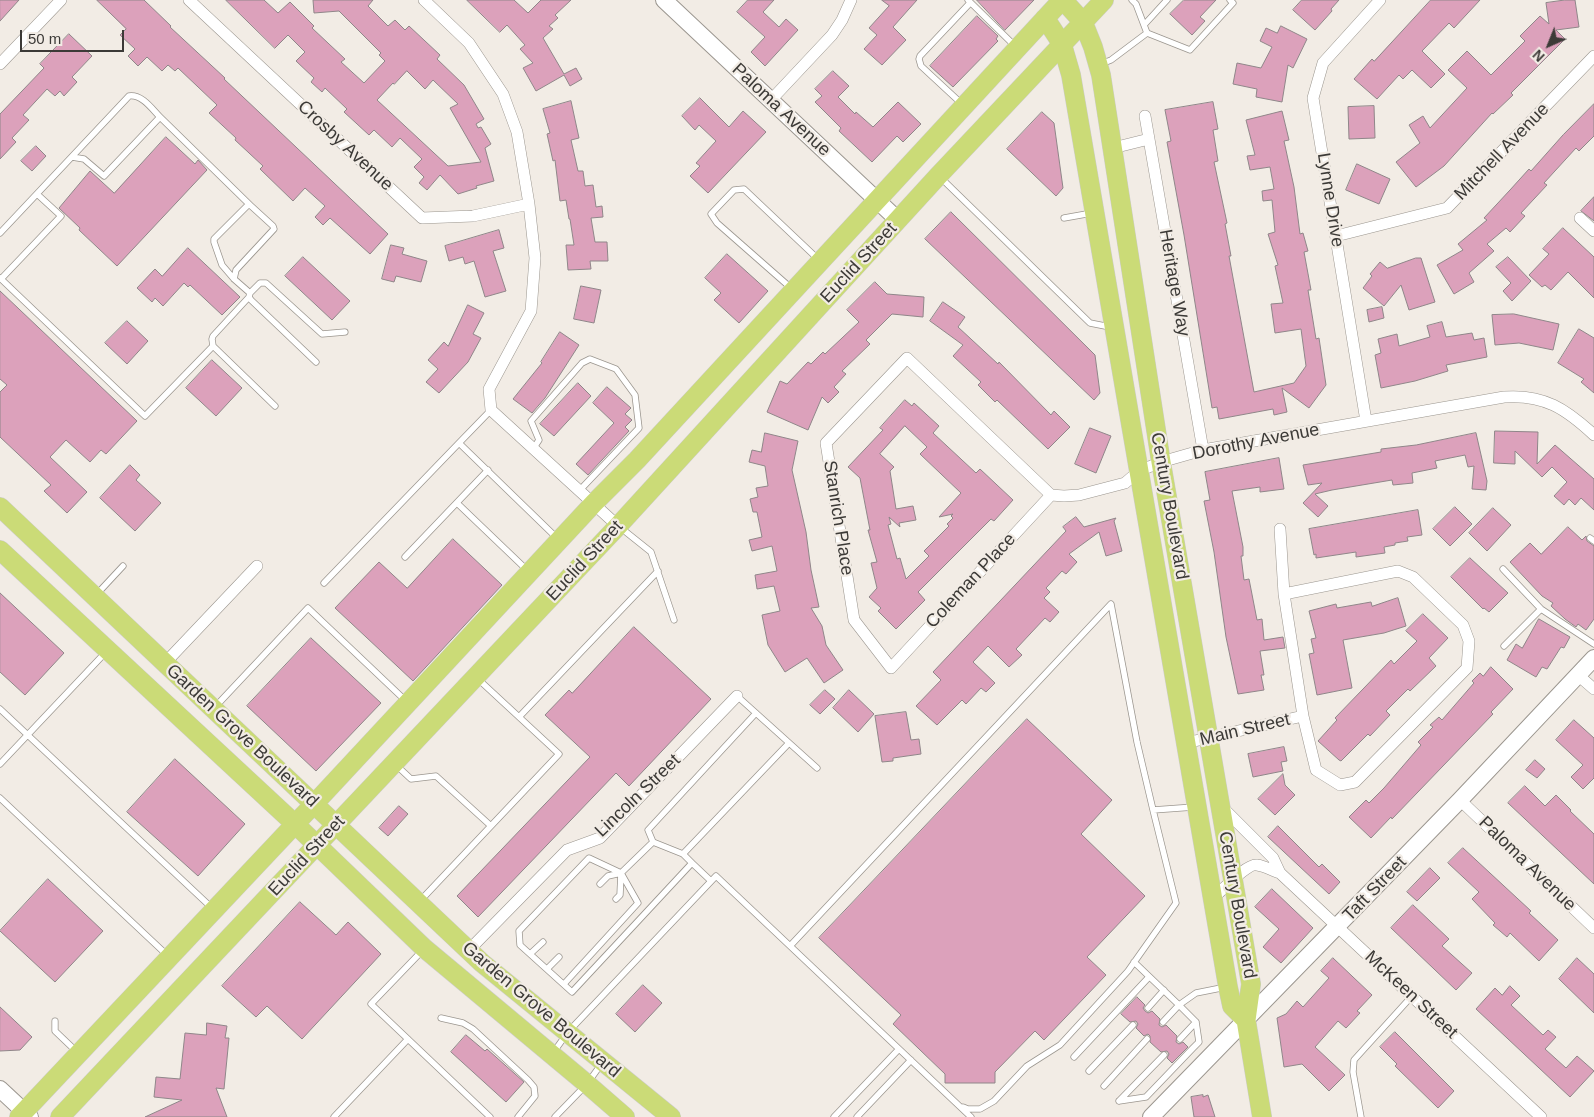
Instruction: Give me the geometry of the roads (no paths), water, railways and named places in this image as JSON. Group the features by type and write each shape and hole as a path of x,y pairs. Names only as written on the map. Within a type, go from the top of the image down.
{"main road":[{"name":"Euclid Street","path":"24,1115 78,1054 530,572 559,540 587,497 638,460 1062,0"},
{"name":"Century Boulevard","path":"1062,0 1083,22 1099,65 1161,462 1251,984 1246,1020 1262,1117"},
{"name":"Euclid Street","path":"60,1117 477,677 618,526 938,176 1104,0"},
{"name":"Century Boulevard","path":"1045,18 1062,44 1072,74 1094,213 1228,987 1232,1006 1246,1020"},
{"path":"1115,328 1140,331"},
{"name":"Garden Grove Boulevard","path":"1,511 95,596 468,951 671,1117"},
{"name":"Garden Grove Boulevard","path":"0,550 295,824 424,948 625,1117"}],"street":[{"path":"0,64 61,0"},
{"name":"Crosby Avenue","path":"189,0 422,218 473,216 529,204"},
{"path":"424,0 469,42 503,94 517,132 529,204 535,258 531,311 489,389 491,410 618,526"},
{"name":"Paloma Avenue","path":"664,0 898,220"},
{"path":"771,100 832,36 851,0"},
{"name":"Lynne Drive","path":"1366,421 1313,98 1324,64 1380,0"},
{"name":"Mitchell Avenue","path":"1336,236 1448,208 1594,56"},
{"name":"Heritage Way","path":"1145,116 1203,450"},
{"path":"1113,148 1148,139"},
{"path":"1580,218 1594,231"},
{"name":"Stanrich Place","path":"891,668 854,620 826,443 908,358 1051,494"},
{"name":"Dorothy Avenue","path":"1051,494 1064,496 1080,495 1125,483 1139,471 1161,462 1203,450 1504,397 1521,396 1540,399 1559,407 1575,417 1594,435"},
{"name":"Coleman Place","path":"891,668 1051,494"},
{"path":"1280,529 1284,594 1303,716 1316,770 1340,785 1355,782 1467,668 1469,641 1463,625 1413,577 1398,571 1284,594"},
{"path":"165,663 257,566"},
{"name":"Taft Street","path":"1151,1117 1338,927 1594,658"},
{"path":"1578,675 1594,689"},
{"name":"Lincoln Street","path":"468,951 567,850 600,838 738,696"},
{"name":"Main Street","path":"1186,744 1303,716"},
{"name":"Paloma Avenue","path":"1460,800 1594,928"},
{"name":"McKeen Street","path":"1220,806 1273,858 1280,873 1540,1117"},
{"name":"McKeen Street","path":"1213,898 1252,865 1280,873"},
{"path":"0,1089 24,1115"}],"lane":[{"path":"1144,24 1168,0"},
{"path":"1136,1 1147,32 1190,50 1233,3 1230,0"},
{"path":"964,106 922,66 919,59 969,1 1017,48"},
{"path":"1099,65 1111,60 1147,32"},
{"path":"0,233 129,96 133,95 140,97 273,226 274,229 236,270 234,279"},
{"path":"72,157 84,159 104,176 160,117"},
{"path":"938,176 1090,323 1115,328"},
{"path":"793,291 717,224 711,214 734,190 744,189 820,262"},
{"path":"37,194 60,216 1,279 145,416 213,346"},
{"path":"250,205 214,238 222,265 316,362"},
{"path":"1064,218 1094,213"},
{"path":"275,406 213,346 212,339 260,283 266,283 322,334 345,332"},
{"path":"533,449 539,440 531,420 582,363 590,358 616,369 636,395 639,428 587,497"},
{"path":"324,583 491,410"},
{"path":"459,442 559,540"},
{"path":"405,557 488,470"},
{"path":"457,502 530,572"},
{"path":"618,526 651,552 674,620"},
{"path":"95,596 123,566"},
{"path":"1503,569 1541,609 1594,644"},
{"path":"519,717 658,571"},
{"path":"790,946 1111,604 1137,742 1176,902 1124,975 1060,1045 1027,1066 994,1100 980,1109 968,1109 959,1105"},
{"path":"213,709 308,608 408,703"},
{"path":"1504,646 1541,609"},
{"path":"0,764 107,651"},
{"path":"418,903 559,754 477,677"},
{"path":"738,696 817,768"},
{"path":"0,709 214,910"},
{"path":"652,842 648,830 756,713"},
{"path":"683,854 789,743"},
{"path":"394,764 411,779 436,776 491,826"},
{"path":"0,798 169,957"},
{"path":"1153,810 1197,807"},
{"path":"652,842 683,854 711,881"},
{"path":"600,884 608,876 621,873 652,842"},
{"path":"564,984 638,903 621,873 589,858 519,931 520,945 572,992 692,863"},
{"path":"616,899 620,895 621,873"},
{"path":"552,1055 568,1032 716,876 972,1117"},
{"path":"530,954 543,942"},
{"path":"424,948 371,1004 490,1117"},
{"path":"547,969 559,957"},
{"path":"1134,962 1196,1022 1199,1042 1146,1096 1119,1102 1164,1055"},
{"path":"1074,1057 1150,976"},
{"path":"1163,1022 1179,1005 1196,993 1228,987"},
{"path":"1148,1008 1164,990"},
{"path":"1361,1117 1352,1065 1354,1060 1412,996"},
{"path":"441,1018 463,1022 473,1029 534,1087 536,1096 518,1117"},
{"path":"54,1021 55,1031 78,1054"},
{"path":"1180,1039 1196,1022"},
{"path":"1089,1071 1133,1025"},
{"path":"334,1117 408,1039"},
{"path":"1104,1086 1147,1039"},
{"path":"834,1117 899,1049"},
{"path":"857,1117 911,1060"},
{"path":"555,1117 587,1084 603,1062"}]}
